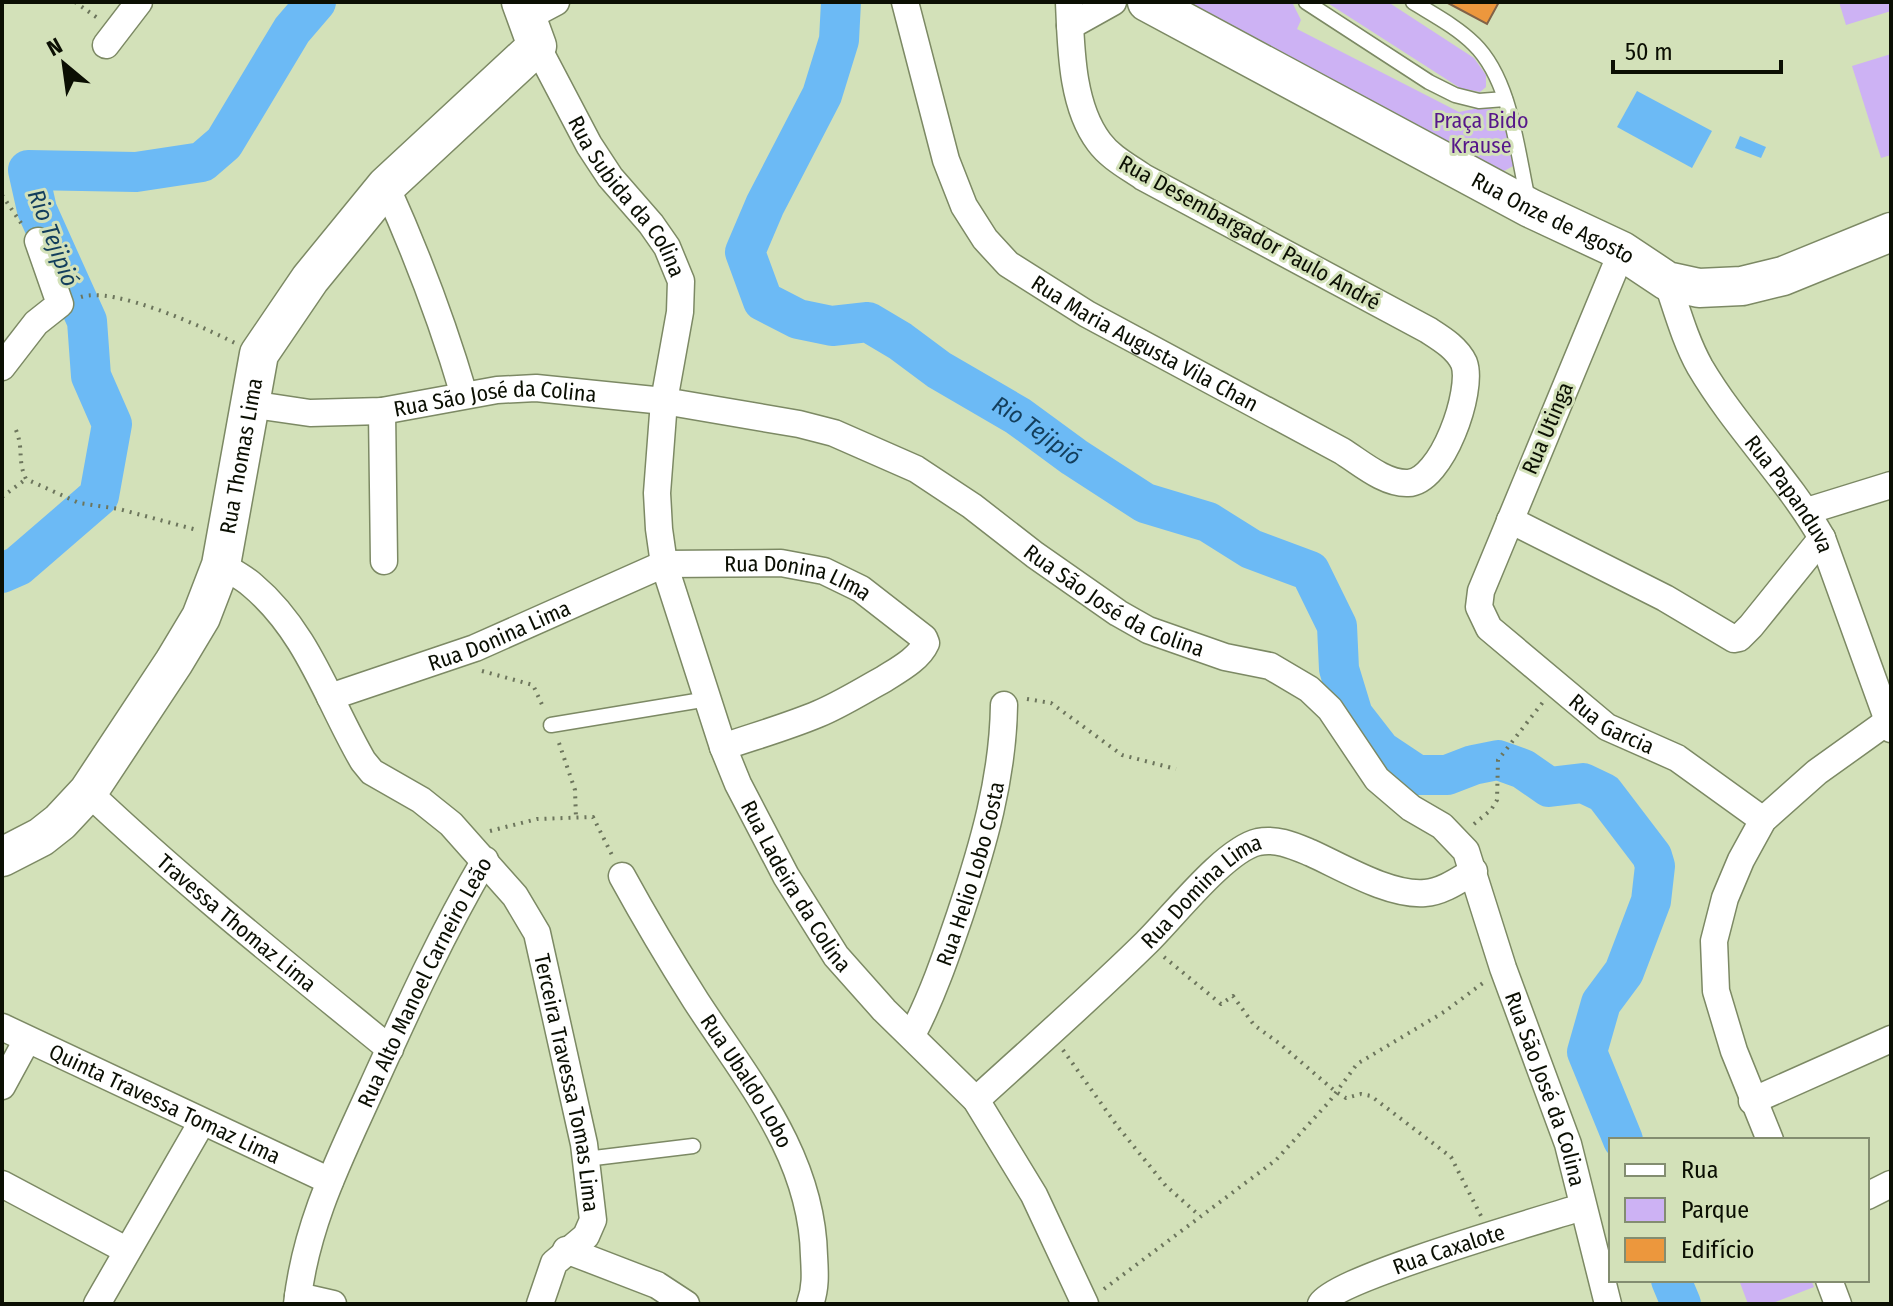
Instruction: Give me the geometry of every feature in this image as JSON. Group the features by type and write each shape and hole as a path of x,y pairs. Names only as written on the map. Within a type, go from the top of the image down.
{"street":[{"path":"106,45 139,2"},
{"name":"Rua Maria Augusta Vila Chan","path":"905,2 946,160 964,206 985,239 1008,264 1039,285 1393,481 1410,484 1426,476 1441,460 1465,383 1463,360"},
{"name":"Rua Desembargador Paulo André","path":"1113,2 1069,14 1080,103 1087,123 1113,157 1143,177 1428,330 1454,349 1463,360"},
{"name":"Rua Onze de Agosto","path":"1147,2 1530,208 1622,251 1667,281 1699,288 1742,286 1783,276 1891,232"},
{"name":"Rua Thomas Lima","path":"2,857 41,837 88,792 201,617 224,552 259,354 310,279 386,186 535,17"},
{"name":"Rua Subida da Colina","path":"535,17 589,145 610,177 651,224 677,267 682,296 664,401"},
{"path":"386,186 437,307 464,395"},
{"path":"2,367 36,323 60,304 38,241"},
{"name":"Rua Utinga","path":"1479,607 1481,591 1622,251"},
{"name":"Rua Papanduva","path":"1667,281 1690,348 1702,370 1760,454 1807,511 1822,538 1889,723"},
{"name":"Rua São José da Colina","path":"249,404 310,413 382,411 464,395 536,388 664,401 834,433 916,469 1118,613 1148,630 1225,657 1270,666 1309,689 1330,709 1361,757 1392,794 1442,826 1466,851 1503,968 1568,1144 1608,1304"},
{"name":"Rua Ladeira da Colina","path":"664,401 657,493 664,564 723,747 756,822 836,956 884,1010 976,1100 1034,1195 1086,1304"},
{"path":"382,411 384,561"},
{"path":"1807,511 1891,485"},
{"path":"1510,520 1665,598 1734,639 1751,626 1822,538"},
{"name":"Rua Alto Manoel Carneiro Leão","path":"224,552 290,626 311,656 354,746 372,772 440,813 485,860 441,938 330,1181 311,1228 298,1300"},
{"name":"Rua Donina LIma","path":"664,564 781,563 824,571 861,589 919,632 926,643 898,670 820,713 723,747"},
{"name":"Rua Donina Lima","path":"330,697 475,648 664,564"},
{"name":"Rua Garcia","path":"1479,607 1489,628 1607,727 1677,758 1763,820"},
{"name":"Rua Helio Lobo Costa","path":"912,1035 928,1005 976,867 1003,748 1004,705"},
{"path":"1769,1138 1752,1101 1716,991 1714,941 1730,885 1763,820 1817,772 1889,723"},
{"name":"Travessa Thomaz Lima","path":"88,792 143,845 246,933 390,1049"},
{"name":"Rua Domina Lima","path":"976,1100 1147,943 1211,875 1255,843 1273,841 1290,845 1378,883 1405,891 1424,893 1440,889 1474,871"},
{"name":"Terceira Travessa Tomas Lima","path":"485,860 515,896 537,933 586,1159 593,1220 586,1236 554,1263 540,1304"},
{"name":"Rua Ubaldo Lobo","path":"622,876 650,928 761,1097 790,1149 806,1200 814,1243 815,1291 810,1304"},
{"name":"Quinta Travessa Tomaz Lima","path":"2,1027 330,1181"},
{"path":"1752,1101 1891,1039"},
{"path":"2,1086 27,1040"},
{"path":"97,1304 202,1122"},
{"path":"2,1184 126,1250"},
{"path":"1869,1195 1891,1184"},
{"name":"Rua Caxalote","path":"1321,1304 1331,1293 1359,1281 1582,1207"},
{"path":"566,1250 657,1285 686,1304"},
{"path":"1830,1282 1838,1304"},
{"path":"298,1300 333,1304"}],"lane":[{"path":"1306,2 1429,82 1455,95 1479,101 1505,99"},
{"path":"1413,2 1474,44 1491,65 1505,99 1530,208"},
{"path":"551,725 708,699"},
{"path":"586,1159 693,1146"}],"path":[{"path":"2,195 17,220 38,241"},
{"path":"92,293 117,297 198,325 259,354"},
{"path":"16,430 23,447 19,464 26,479 79,503 119,509 224,552"},
{"path":"2,497 26,479"},
{"path":"1456,838 1491,810 1497,800 1498,760 1556,684"},
{"path":"1004,705 1014,697 1051,703 1122,755 1176,769"},
{"path":"464,837 537,819 593,817 622,876"},
{"path":"1147,943 1221,1004 1233,996 1254,1025 1336,1092 1346,1098 1361,1094 1371,1096 1451,1157 1491,1235"},
{"path":"1086,1304 1276,1160 1357,1064 1444,1012 1503,968"},
{"path":"1050,1032 1118,1127 1166,1186 1200,1216"}],"green space":[{"name":"Praça Bido Krause","path":"1174,2 1292,2 1301,20 1297,29 1459,112 1484,107 1500,112 1515,165 1504,171 1496,169"},
{"name":"Praça Bido Krause","path":"1326,2 1388,2 1474,58 1486,75 1486,87 1480,92 1460,88"},
{"path":"1839,2 1889,2 1891,11 1846,25"},
{"path":"1891,54 1891,155 1881,158 1852,66"},
{"path":"1740,1282 1812,1282 1814,1287 1770,1304 1748,1304"}],"water":[{"path":"1637,91 1712,131 1692,168 1617,127"},
{"path":"1740,136 1766,147 1761,158 1735,148"}],"building":[{"path":"1446,2 1499,2 1487,24"}],"waterway":[{"name":"Rio Tejipió","path":"2,573 18,566 99,496 112,424 91,376 87,321 37,210 28,170 136,172 202,162 224,143 292,30 316,2"},
{"name":"Rio Tejipió","path":"841,2 839,40 822,95 765,205 745,252 763,301 798,319 832,326 868,322 939,370 1018,416 1145,503 1208,522 1251,549 1310,571 1337,626 1339,669 1353,715 1381,751 1417,775 1447,775 1498,760 1523,769 1549,787 1583,783 1604,793 1652,856 1655,866 1651,901 1624,972 1601,1003 1587,1052 1622,1138"},
{"path":"1672,1282 1681,1304"}]}
